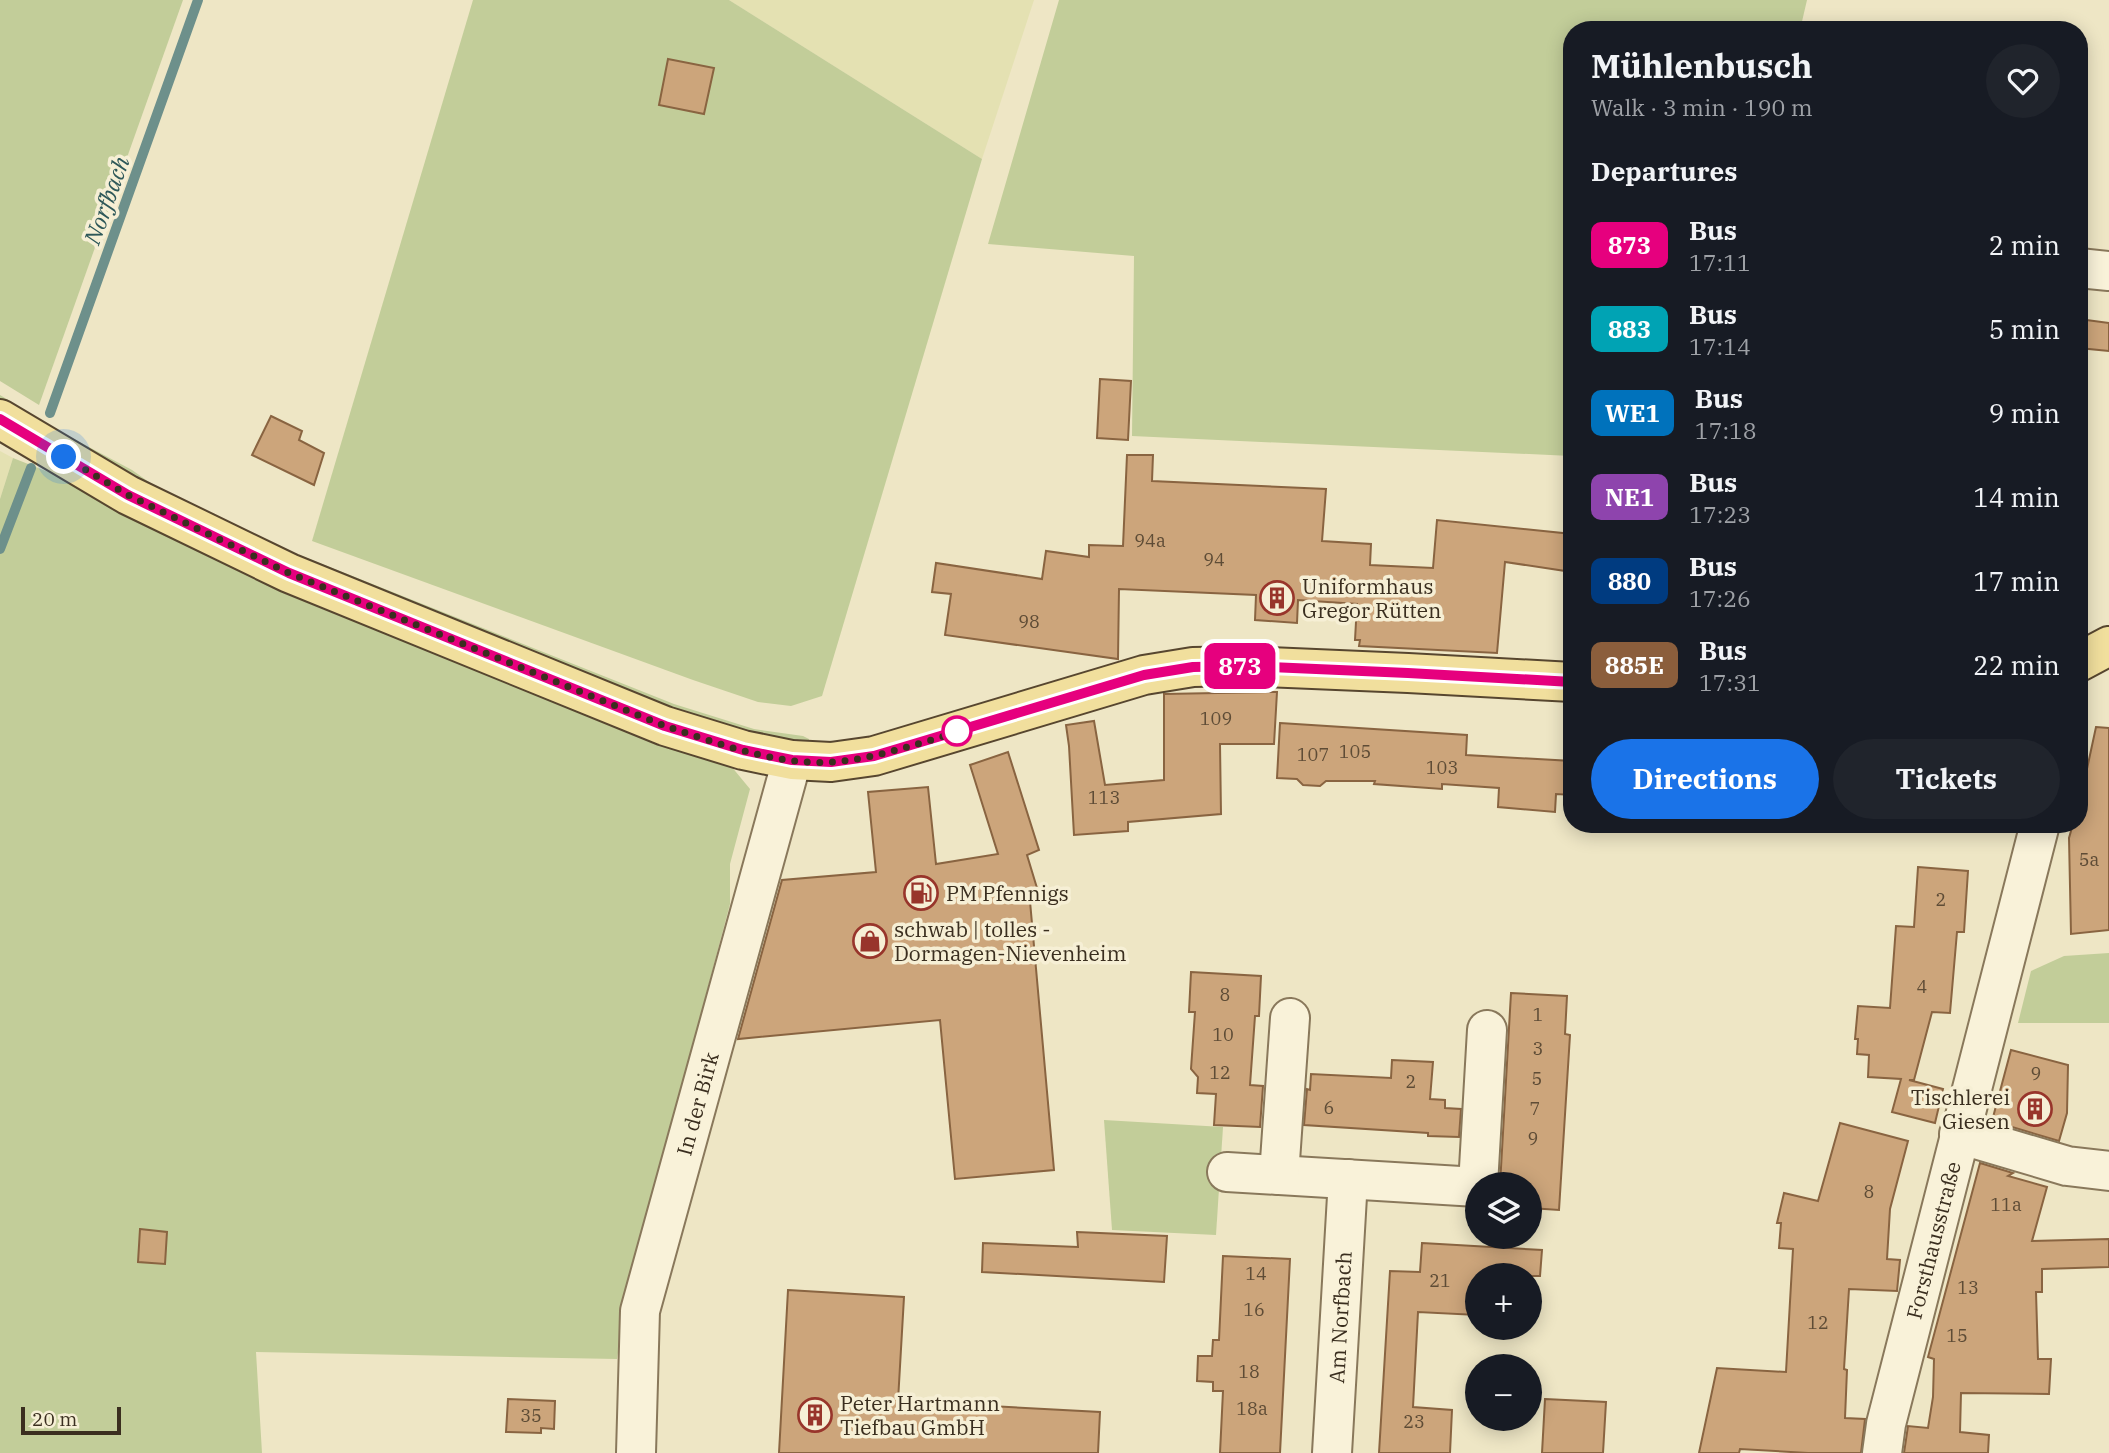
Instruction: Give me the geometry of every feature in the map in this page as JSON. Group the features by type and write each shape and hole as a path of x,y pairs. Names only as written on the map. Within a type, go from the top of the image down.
{"main road":[{"path":"0,419 128,495 289,573 665,726 743,750 792,760 831,762 874,756 1144,675 1193,667 1244,666 1563,682"},
{"path":"2088,657 2109,646"}],"street":[{"path":"2088,269 2109,271"},
{"name":"In der Birk","path":"636,1453 640,1311 792,760"},
{"name":"Forsthausstraße","path":"1882,1453 1886,1424 2038,833"},
{"path":"1279,1175 1290,1018"},
{"path":"1479,1172 1487,1030"},
{"path":"1959,1134 2067,1166 2109,1171"},
{"path":"1227,1172 1465,1185"},
{"name":"Am Norfbach","path":"1332,1453 1348,1179"}],"shaded area":[{"path":"729,0 1034,0 982,159"},
{"path":"0,451 13,458 0,499"}],"green space":[{"path":"0,0 183,0 39,405 0,381"},
{"path":"473,0 729,0 982,159 822,696 791,706 758,702 312,541"},
{"path":"1059,0 1807,0 1802,21 1563,21 1563,456 1132,436 1134,256 988,244"},
{"path":"0,395 57,430 132,470 163,492 140,485 0,402"},
{"path":"13,458 61,477 397,638 731,766 750,789 730,864 730,904 628,1289 617,1359 256,1352 262,1453 0,1453 0,499"},
{"path":"295,555 674,704 754,729 803,736 809,739 809,742 768,740 672,711"},
{"path":"2109,953 2109,1023 2018,1023 2031,971 2064,956"},
{"path":"1104,1120 1223,1127 1216,1235 1112,1230"}],"building":[{"path":"668,59 714,68 704,114 659,105"},
{"path":"2088,320 2109,323 2109,351 2088,349"},
{"path":"1100,379 1131,381 1128,440 1097,438"},
{"path":"271,416 302,431 299,440 324,453 314,485 252,455"},
{"path":"1127,455 1153,455 1152,481 1326,489 1322,541 1371,544 1370,565 1433,568 1437,520 1563,533 1563,571 1505,562 1497,653 1359,646 1360,640 1355,640 1357,604 1298,600 1297,623 1255,620 1256,595 1119,589 1118,659 945,635 951,594 932,592 936,563 1042,579 1046,551 1089,557 1089,545 1123,546"},
{"path":"1277,692 1274,744 1220,744 1221,814 1128,822 1128,831 1074,835 1066,725 1094,721 1105,785 1164,780 1164,694"},
{"path":"1280,723 1467,735 1466,755 1563,760 1563,794 1556,794 1555,812 1498,807 1499,788 1442,784 1442,789 1374,784 1375,781 1326,781 1320,786 1303,785 1297,779 1277,778"},
{"path":"2096,727 2109,728 2109,930 2071,934 2069,838 2070,833 2088,833 2088,764"},
{"path":"1008,752 1039,850 1027,855 1037,888 1029,890 1054,1170 955,1179 940,1020 738,1039 782,880 876,872 868,792 928,787 936,864 998,854 970,765"},
{"path":"1918,867 1968,871 1964,932 1957,932 1950,1013 1932,1012 1914,1080 1909,1080 1943,1089 1935,1123 1892,1112 1901,1079 1868,1077 1869,1055 1857,1054 1858,1039 1855,1039 1858,1006 1890,1008 1896,926 1914,927"},
{"path":"1191,972 1261,976 1250,1085 1263,1086 1260,1127 1214,1125 1216,1094 1197,1093 1198,1077 1191,1069 1195,1012 1189,1012"},
{"path":"1511,993 1567,996 1565,1034 1570,1035 1559,1210 1542,1209 1542,1172 1501,1172"},
{"path":"2011,1050 2068,1065 2067,1113 2059,1141 1992,1121"},
{"path":"1392,1060 1433,1062 1430,1099 1445,1100 1445,1108 1461,1109 1459,1137 1304,1125 1311,1074 1391,1078"},
{"path":"1840,1123 1908,1141 1890,1209 1887,1259 1900,1260 1897,1291 1849,1289 1844,1369 1847,1370 1845,1418 1865,1419 1861,1453 1740,1449 1739,1453 1699,1453 1717,1368 1786,1372 1793,1249 1779,1248 1781,1223 1777,1223 1784,1193 1818,1201"},
{"path":"1980,1163 2013,1173 2008,1176 2047,1187 2032,1241 2109,1239 2109,1267 2042,1269 2042,1292 2036,1292 2038,1359 2051,1359 2049,1394 1961,1393 1960,1432 1989,1435 1988,1453 1904,1453 1908,1426 1928,1428 1933,1397 1934,1359 1928,1357"},
{"path":"140,1229 167,1232 165,1264 138,1262"},
{"path":"1077,1232 1167,1236 1164,1282 982,1272 983,1243 1078,1247"},
{"path":"1422,1243 1465,1246 1465,1249 1542,1250 1541,1263 1465,1263 1465,1314 1418,1312 1413,1407 1452,1410 1450,1453 1379,1453 1390,1271 1420,1272"},
{"path":"1223,1256 1290,1259 1280,1453 1220,1453 1223,1391 1213,1391 1213,1382 1197,1381 1198,1356 1212,1356 1213,1340 1219,1340"},
{"path":"788,1290 904,1297 898,1401 1100,1412 1098,1453 779,1453"},
{"path":"508,1399 555,1401 554,1429 541,1428 541,1433 506,1432"},
{"path":"1545,1399 1606,1402 1603,1453 1542,1453"}],"waterway":[{"name":"Norfbach","path":"50,413 198,0"},
{"name":"Norfbach","path":"0,549 31,468"}],"bus line":[{"name":"873","path":"0,419 128,495 289,573 665,726 743,750 792,760 831,762 874,756 1144,675 1193,667 1244,666 1563,682"}],"place":[{"name":"Uniformhaus Gregor Rütten","path":"1277,598"},
{"name":"PM Pfennigs","path":"921,893"},
{"name":"schwab | tolles - Dormagen-Nievenheim","path":"870,941"},
{"name":"Tischlerei Giesen","path":"2035,1109"},
{"name":"Peter Hartmann Tiefbau GmbH","path":"815,1415"}],"route":[{"path":"64,457 128,495 289,573 665,726 743,750 792,760 831,762 874,756 957,731"}]}
